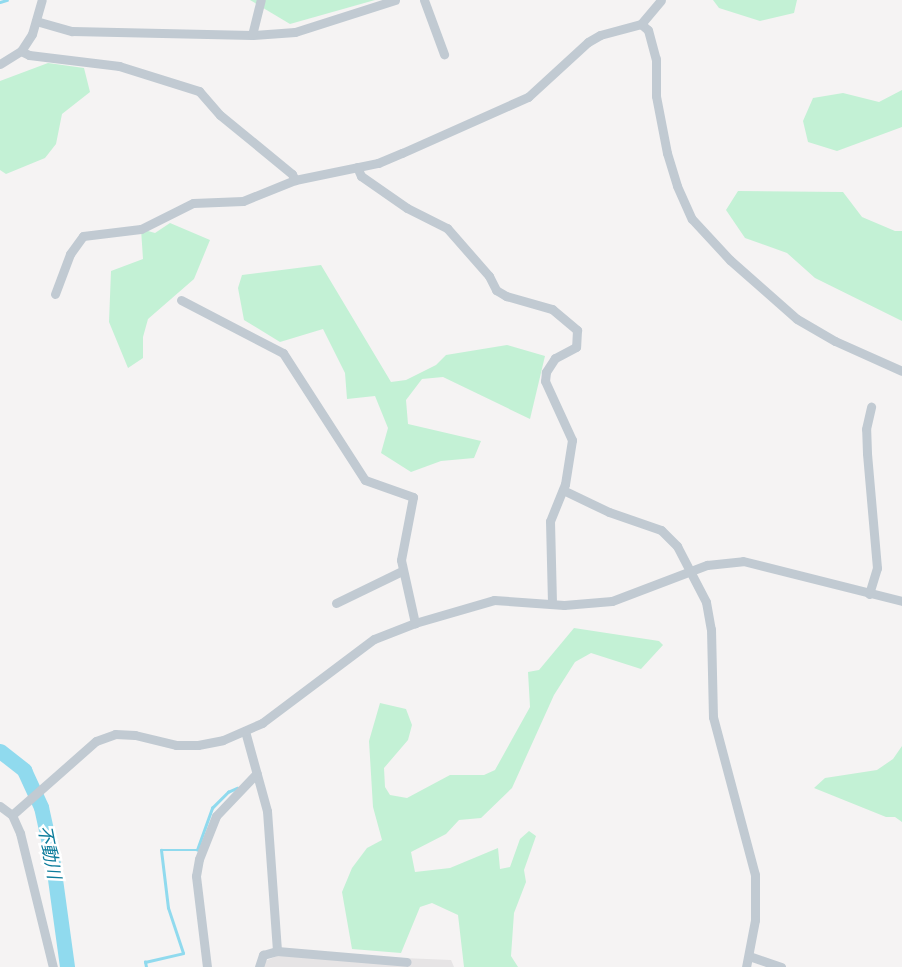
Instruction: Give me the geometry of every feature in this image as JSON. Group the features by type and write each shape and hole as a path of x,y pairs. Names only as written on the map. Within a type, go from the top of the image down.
{"street":[{"path":"0,64 21,51 36,21 42,0"},
{"path":"252,35 261,0"},
{"path":"36,21 72,31 252,35 295,32 395,0"},
{"path":"424,0 444,54"},
{"path":"55,294 70,254 83,236 141,229 193,203 243,201 296,180 356,167 402,153 528,96 588,42 600,35 641,24 661,0"},
{"path":"641,24 648,30 656,59 656,96 667,153 677,186 692,219 730,260 797,319 819,333 902,371"},
{"path":"21,51 29,55 119,66 198,91 220,115 292,174 296,180"},
{"path":"356,167 362,176 407,208 448,228 489,276 496,290 506,296 552,309 577,330 576,347 555,358 546,372 545,381 572,440 563,490 550,521 552,603"},
{"path":"181,300 283,353 365,480 413,497 402,549 402,571 415,623"},
{"path":"869,594 877,568 866,430 871,407"},
{"path":"563,490 609,512 661,530 677,546 692,571 706,602 711,630 713,717 755,875 755,920 746,967"},
{"path":"12,815 85,748 115,734 135,735 158,743 198,746 245,731 286,706 366,644 415,623 494,600 589,605 612,601 707,565 744,561 771,566 869,594 902,601"},
{"path":"336,603 402,571"},
{"path":"245,731 267,811 277,951"},
{"path":"207,967 196,876 199,858 216,816 257,773"},
{"path":"0,806 12,815 26,852 53,967"},
{"path":"259,967 263,955 277,951 407,962"},
{"path":"749,956 781,967"}],"shaded area":[{"path":"284,953 451,960 454,967 262,967 265,961"}],"green space":[{"path":"250,0 375,0 290,24"},
{"path":"713,0 797,0 794,13 760,21 719,8"},
{"path":"48,63 84,68 90,92 62,114 56,144 45,158 6,174 0,170 0,81"},
{"path":"902,90 902,127 837,151 808,142 803,121 813,98 843,93 879,102"},
{"path":"738,191 843,192 862,217 895,231 902,231 902,321 815,278 787,253 745,238 726,210"},
{"path":"170,223 210,240 194,279 148,319 143,337 143,358 128,368 109,322 111,271 143,259 141,229 155,233"},
{"path":"321,265 391,382 406,380 436,365 446,355 507,345 545,356 530,419 443,377 422,379 406,400 408,424 481,441 474,458 441,461 411,472 381,453 388,428 375,396 347,399 345,373 323,329 280,342 244,320 238,288 242,275"},
{"path":"574,628 659,641 663,645 641,669 591,653 575,662 554,695 512,788 481,818 459,820 446,834 411,852 415,872 450,868 498,848 500,869 510,867 520,839 529,831 536,836 524,870 526,882 514,913 511,956 518,967 464,967 458,915 432,903 420,907 401,953 352,949 342,892 352,868 367,848 382,840 373,807 369,741 380,703 406,709 412,725 408,740 384,768 385,787 390,795 407,798 450,775 484,775 495,770 530,707 528,672 539,670"},
{"path":"902,746 902,822 895,817 886,817 814,788 825,778 877,770 893,759"}],"waterway":[{"path":"0,2 7,0"},
{"name":"不動川","path":"0,751 24,770 41,807 52,857 67,967"},
{"path":"146,967 145,962 183,953 168,908 161,850 197,850 212,808 228,792 237,788"}]}
